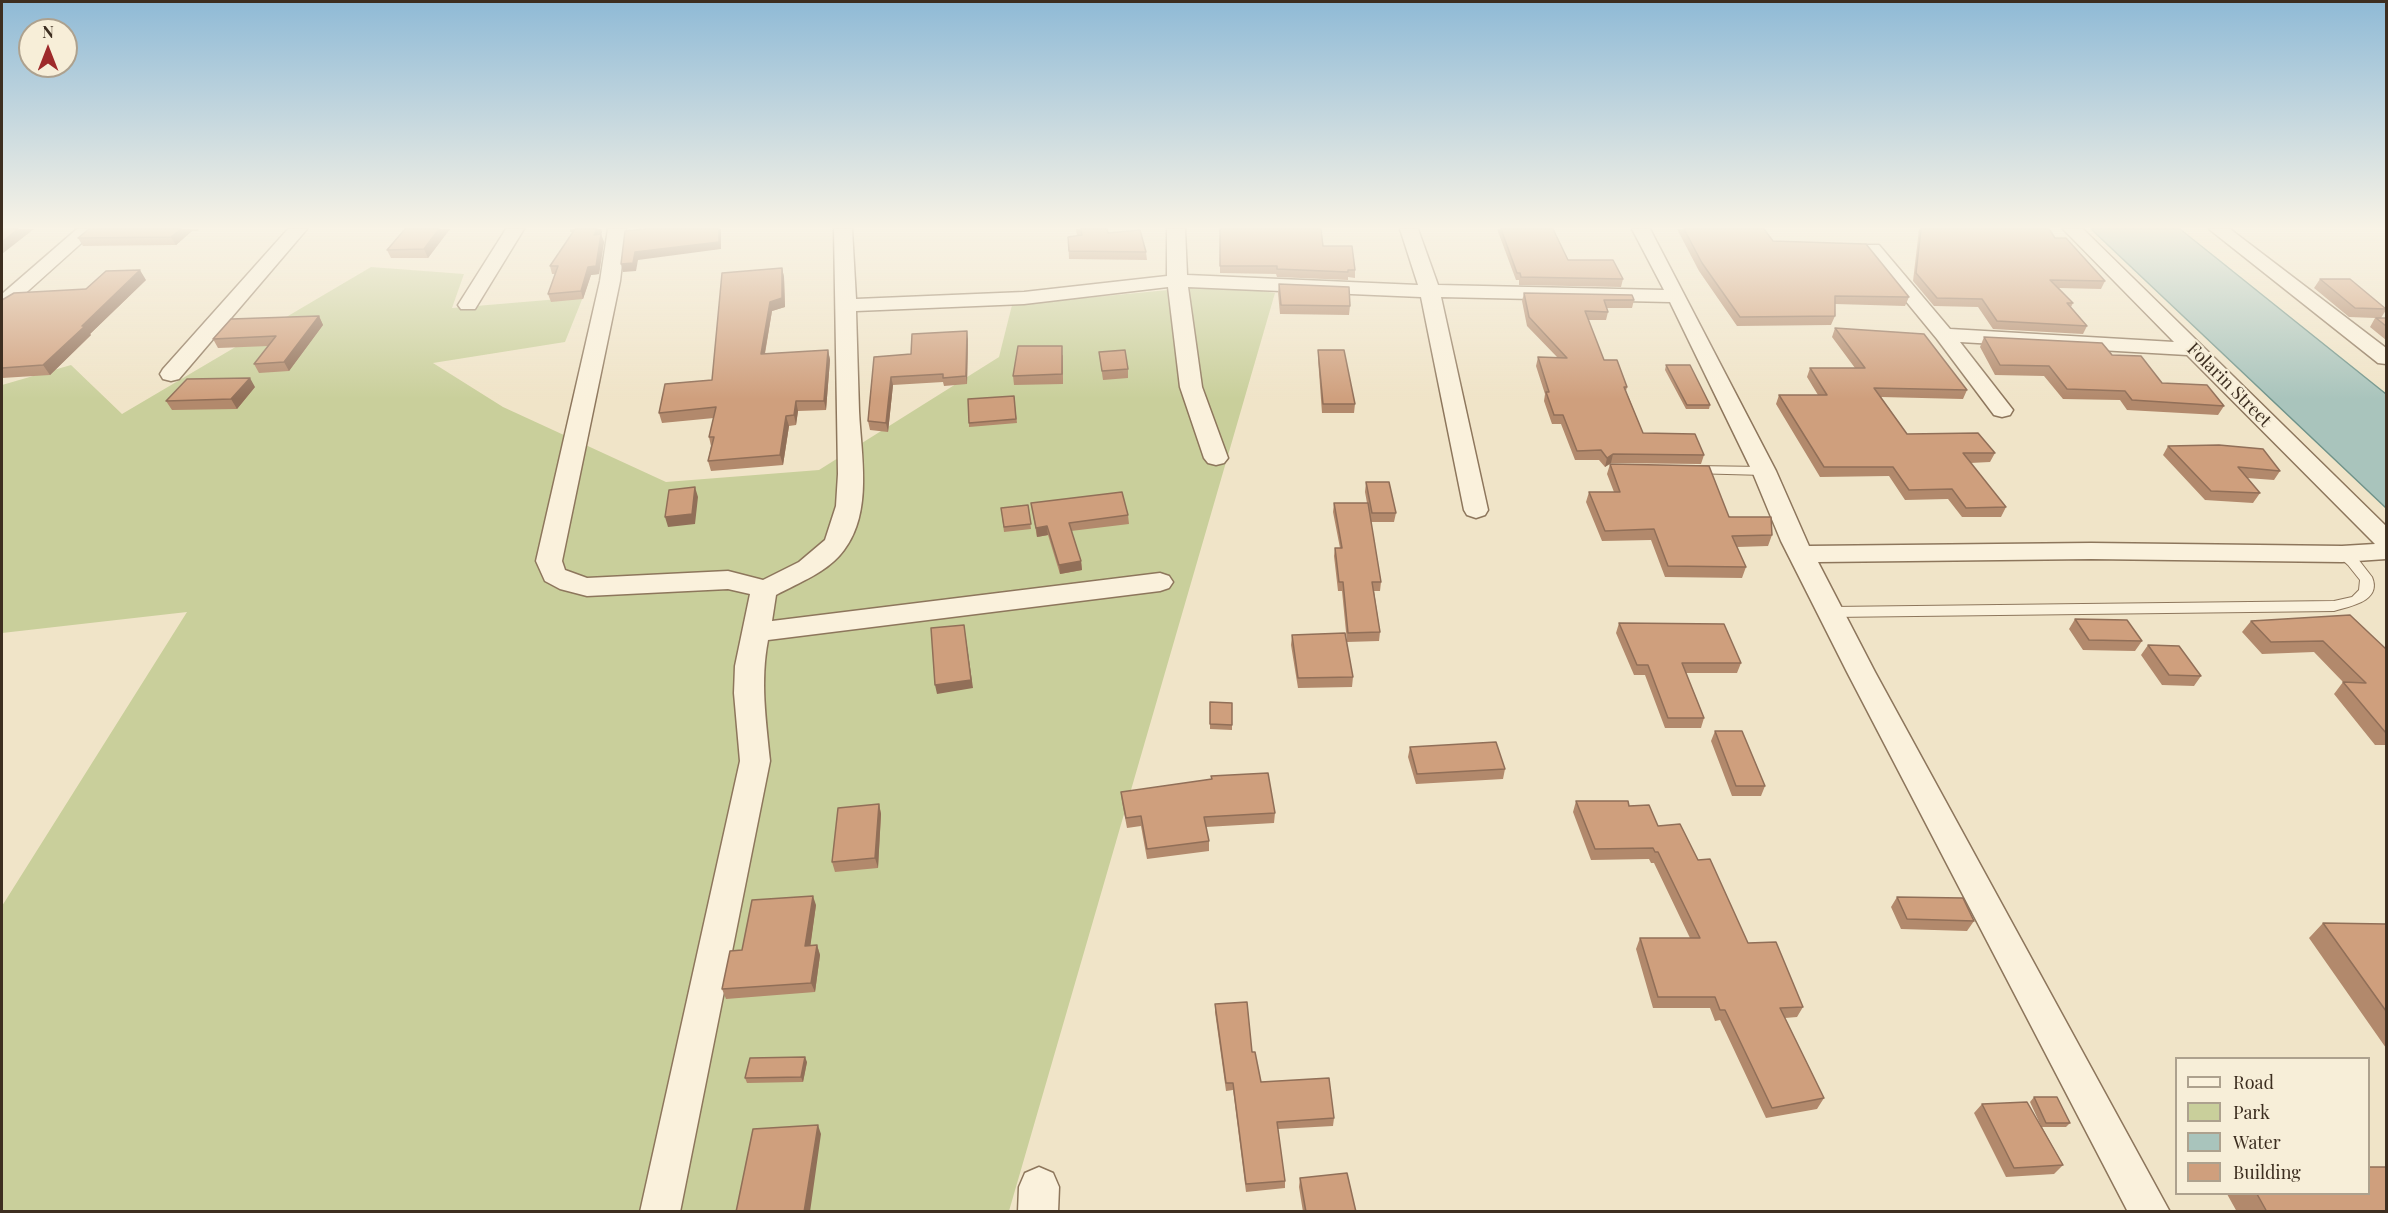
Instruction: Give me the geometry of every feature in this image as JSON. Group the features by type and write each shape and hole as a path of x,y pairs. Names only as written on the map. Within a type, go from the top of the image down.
{"street":[{"path":"2,304 23,286"},
{"path":"171,374 248,286"},
{"path":"468,305 479,286"},
{"path":"609,286 549,561 554,575 569,583 587,587 728,580 747,583 764,590 809,567 841,536 847,512 849,463 845,286"},
{"path":"846,305 968,302 1052,296 1121,286"},
{"path":"1178,286 1191,387 1216,458"},
{"path":"1294,286 1677,296"},
{"path":"1428,286 1476,510"},
{"path":"1671,286 1861,672 2150,1212"},
{"path":"1903,286 2002,410"},
{"name":"Folarin Street","path":"2130,286 2386,540"},
{"path":"2292,286 2386,358"},
{"path":"1944,335 2194,349"},
{"path":"1802,554 2091,551 2342,554 2386,551"},
{"path":"757,632 1160,582"},
{"path":"660,1212 754,761 748,693 749,666 764,590"}],"lane":[{"path":"1679,470 1764,471"},
{"path":"1832,612 2334,606 2357,600 2366,592 2367,580 2353,562 2342,554"}],"green space":[{"path":"339,286 460,286 452,308 583,297 565,342 433,363 503,407 666,482 819,470 999,357 1012,305 1214,286 1275,293 1009,1211 2,1211 2,906 187,612 2,633 2,385 71,365 122,414"}],"water":[{"path":"2151,286 2251,286 2386,394 2386,508"}],"building":[{"path":"90,286 124,286 43,365 2,368 2,300 14,293 86,289"},
{"path":"551,286 583,286 581,291 548,294"},
{"path":"721,286 782,286 782,298 770,302 761,354 828,350 824,401 796,401 794,415 786,416 780,455 708,461 714,437 709,437 716,407 659,413 665,384 712,380"},
{"path":"1279,286 1349,287 1350,306 1281,305"},
{"path":"1718,286 1900,286 1909,297 1835,296 1835,316 1740,317"},
{"path":"1927,286 2056,286 2073,303 2067,303 2087,326 1997,321 1982,299 1937,298"},
{"path":"2328,286 2358,286 2386,309 2355,308"},
{"path":"1524,293 1632,295 1634,300 1604,300 1608,312 1585,311 1604,360 1617,360 1627,387 1624,387 1643,433 1695,434 1704,455 1613,454 1607,458 1601,450 1577,451 1563,415 1554,415 1538,357 1567,358 1529,317"},
{"path":"319,316 284,362 254,364 276,336 213,339 231,319"},
{"path":"2376,318 2386,318 2386,326"},
{"path":"1835,328 1924,334 1967,390 1874,388 1907,434 1978,433 1995,453 1963,453 2006,507 1966,508 1952,489 1909,490 1893,467 1824,467 1779,395 1827,395 1810,368 1865,368"},
{"path":"967,331 966,376 943,378 943,374 891,377 886,423 868,421 874,357 911,354 912,334"},
{"path":"1984,337 2102,343 2112,355 2141,356 2162,383 2207,385 2224,406 2132,400 2125,391 2067,389 2049,366 2000,365"},
{"path":"1018,346 1062,346 1062,374 1013,376"},
{"path":"1125,350 1128,369 1102,371 1099,352"},
{"path":"1318,350 1344,350 1355,404 1323,404"},
{"path":"1666,365 1690,365 1710,405 1687,405"},
{"path":"250,378 231,399 166,401 187,379"},
{"path":"1014,396 1016,419 969,423 968,399"},
{"path":"2219,445 2263,449 2280,471 2238,467 2260,493 2211,491 2168,446"},
{"path":"1610,464 1709,466 1729,517 1771,517 1772,535 1732,536 1746,567 1668,566 1654,529 1605,531 1589,492 1620,492"},
{"path":"1366,482 1389,482 1396,513 1372,513"},
{"path":"695,487 692,514 665,517 669,490"},
{"path":"1122,492 1128,515 1069,523 1081,561 1059,565 1047,526 1036,528 1031,503"},
{"path":"1334,503 1368,503 1381,582 1372,582 1380,632 1348,633 1343,582 1339,582 1335,548 1342,548"},
{"path":"1028,505 1031,524 1004,527 1001,508"},
{"path":"2350,615 2386,649 2386,733 2343,682 2366,683 2323,641 2271,642 2251,621"},
{"path":"2075,619 2127,620 2142,641 2089,640"},
{"path":"1619,623 1724,624 1741,663 1682,663 1704,718 1668,718 1648,665 1637,665"},
{"path":"964,625 971,680 935,685 931,628"},
{"path":"1345,633 1353,677 1298,678 1292,635"},
{"path":"2148,645 2179,646 2201,676 2169,675"},
{"path":"1210,702 1232,703 1232,725 1210,724"},
{"path":"1715,731 1742,731 1765,786 1736,786"},
{"path":"1496,742 1505,769 1417,774 1410,747"},
{"path":"1268,773 1275,813 1204,817 1209,841 1147,849 1141,816 1126,818 1121,792 1212,779 1211,776"},
{"path":"1576,801 1628,801 1629,806 1649,805 1658,826 1680,824 1698,860 1710,859 1748,943 1776,942 1803,1007 1780,1008 1824,1098 1772,1108 1725,1010 1720,1010 1715,997 1658,997 1640,938 1700,938 1658,852 1655,852 1653,848 1595,849"},
{"path":"879,804 875,858 832,862 838,808"},
{"path":"813,896 805,946 817,945 811,983 722,989 730,951 742,950 752,900"},
{"path":"1897,897 1963,898 1974,921 1907,919"},
{"path":"2323,923 2386,924 2386,1011"},
{"path":"1247,1002 1252,1052 1255,1052 1261,1082 1329,1078 1334,1118 1277,1122 1285,1181 1246,1184 1233,1083 1226,1083 1215,1004"},
{"path":"805,1057 801,1077 745,1078 750,1058"},
{"path":"2034,1097 2057,1097 2070,1123 2046,1123"},
{"path":"2027,1102 2063,1165 2014,1168 1982,1104"},
{"path":"818,1125 804,1212 736,1212 753,1129"},
{"path":"2370,1167 2386,1167 2386,1212 2267,1212 2258,1195 2370,1195"},
{"path":"1347,1173 1356,1212 1306,1212 1300,1178"}]}
